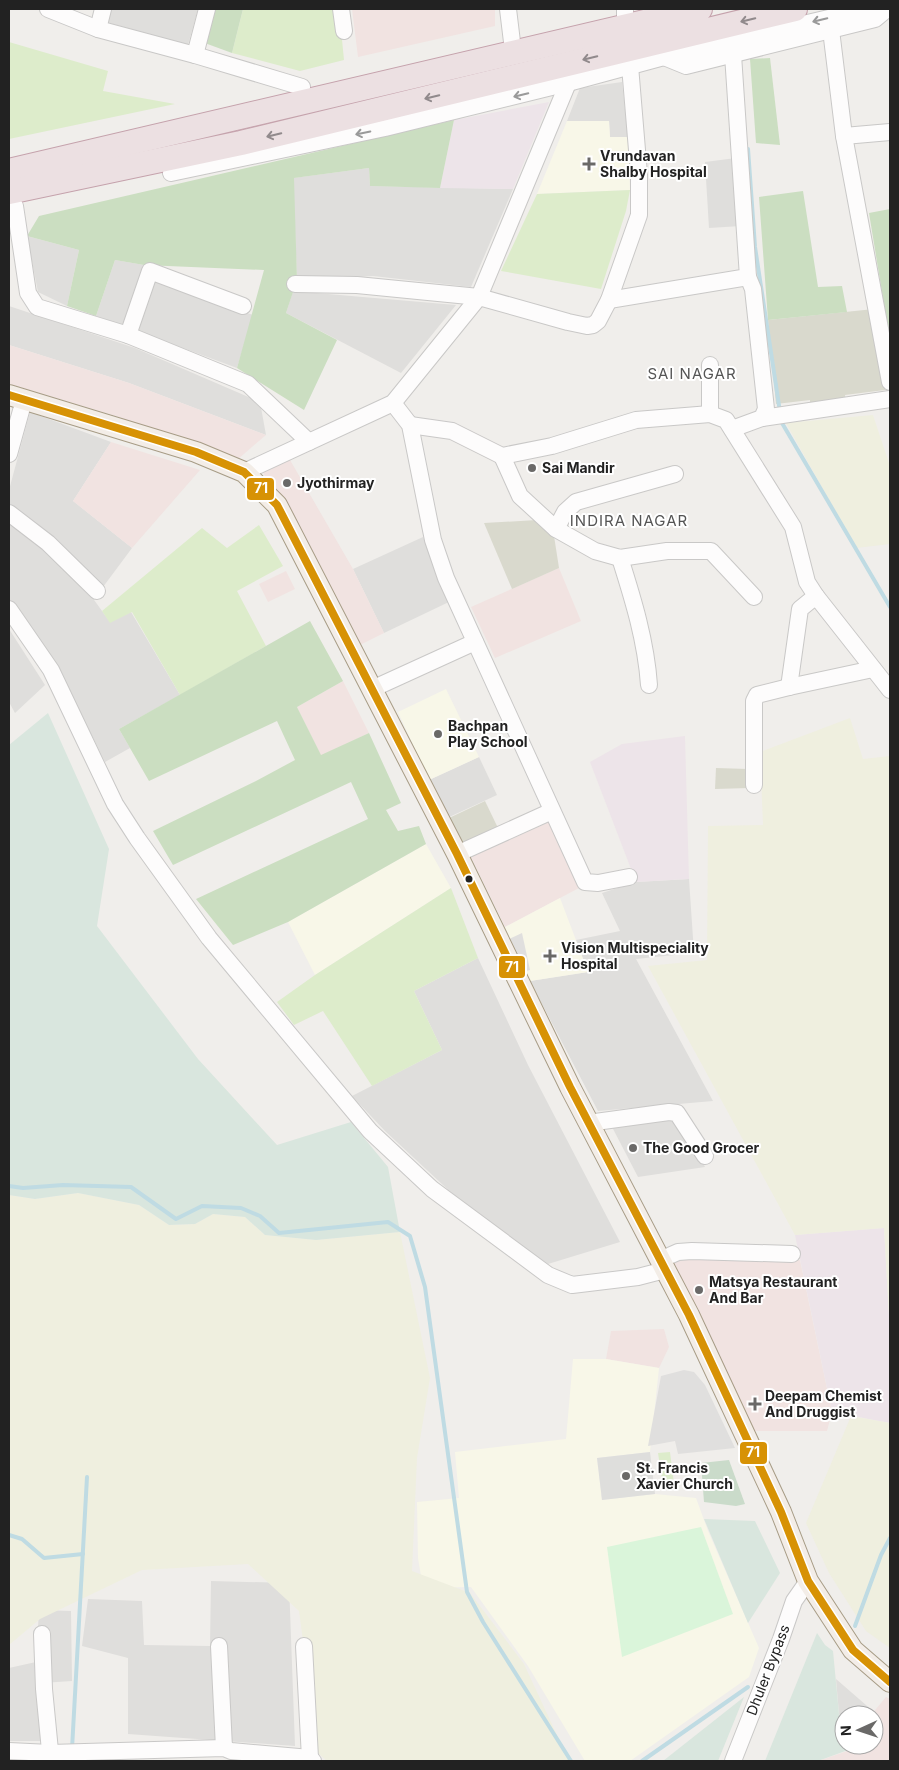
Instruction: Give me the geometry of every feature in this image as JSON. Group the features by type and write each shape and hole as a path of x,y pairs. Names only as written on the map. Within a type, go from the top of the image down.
{"highway":[{"path":"9,156 302,87 512,42 625,13 660,9"},
{"path":"9,171 700,9"},
{"path":"11,202 241,143 795,9"},
{"path":"11,202 171,173 241,143"}],"main road":[{"path":"17,397 196,452 244,472 277,505 457,854 588,1123 689,1314 781,1512 808,1581 853,1650 890,1682"}],"street":[{"path":"48,9 98,29 195,55 302,87"},
{"path":"98,29 103,9"},
{"path":"195,55 207,9"},
{"path":"341,9 344,31"},
{"path":"508,9 512,42"},
{"path":"171,173 385,128 568,83 664,57 867,9"},
{"path":"664,57 686,66 875,19 887,9"},
{"path":"831,30 844,136 890,382"},
{"path":"733,55 748,277 753,289 766,409 762,418"},
{"path":"295,284 357,285 479,297 587,326 593,325 598,321 609,300 639,215 639,174 630,66"},
{"path":"244,472 393,403 479,297 568,83"},
{"path":"844,136 890,132"},
{"path":"11,202 28,292 37,307 128,335 248,384 309,442"},
{"path":"128,335 150,271 243,306"},
{"path":"609,300 748,277"},
{"path":"710,365 710,414"},
{"path":"9,454 17,397"},
{"path":"732,429 762,418 890,399"},
{"path":"393,403 410,424 433,540 446,578 585,882 598,883 629,877"},
{"path":"410,424 452,432 502,456 552,446 636,420 710,414 726,420 793,527 807,582 890,690"},
{"path":"502,456 520,496 556,529 595,550 620,558 667,551 711,551 754,597"},
{"path":"556,529 565,512 576,502 675,474"},
{"path":"9,514 48,543 97,591"},
{"path":"620,558 647,657 649,685"},
{"path":"789,687 800,610 816,596"},
{"path":"9,609 51,670 115,804 137,838 209,938 370,1131 432,1189 548,1275 572,1285 638,1277 663,1265 678,1252 792,1254"},
{"path":"372,689 475,642"},
{"path":"754,785 754,698 757,695 873,670"},
{"path":"457,854 552,811"},
{"path":"588,1123 669,1112 677,1113 705,1156"},
{"name":"Dhuler Bypass","path":"733,1761 794,1601 808,1581"},
{"path":"42,1634 44,1689 51,1757"},
{"path":"219,1646 224,1748"},
{"path":"9,1751 51,1757 224,1748 231,1751 312,1760 304,1646"}],"shaded area":[{"path":"109,9 198,9 188,45 106,22"},
{"path":"352,9 495,9 495,26 358,57"},
{"path":"622,82 628,137 610,138 609,121 567,121 580,88"},
{"path":"549,102 513,189 440,188 454,120"},
{"name":"Vrundavan Shalby Hospital","path":"567,121 609,121 610,137 628,137 630,190 537,194"},
{"path":"736,158 741,226 709,228 705,162"},
{"path":"369,168 370,186 513,189 471,287 373,276 297,280 293,178"},
{"path":"27,236 79,250 67,306 38,292"},
{"path":"115,260 144,265 125,326 96,316"},
{"path":"156,280 253,315 237,368 137,331"},
{"path":"293,291 456,305 401,373 286,313"},
{"path":"9,306 135,348 260,402 266,435 129,383 9,345"},
{"path":"874,309 885,390 845,395 846,402 810,408 810,400 776,404 768,320"},
{"path":"9,345 129,383 266,435 237,460 116,416 9,384"},
{"path":"30,412 111,442 73,501 132,548 103,587 9,504 9,490"},
{"path":"111,442 200,470 132,548 73,501"},
{"path":"290,460 353,569 384,633 360,645 328,582 262,471"},
{"path":"537,520 554,536 559,568 512,589 484,523"},
{"path":"9,522 49,550 89,593 110,622 131,612 180,695 119,729 130,748 105,762 58,667 9,600"},
{"path":"423,537 451,601 384,633 353,569"},
{"path":"559,568 581,621 495,658 471,607"},
{"path":"286,571 295,589 268,602 259,584"},
{"path":"9,629 45,685 15,713 9,702"},
{"path":"343,681 369,733 321,756 297,707"},
{"name":"Bachpan Play School","path":"446,689 479,757 429,780 398,712"},
{"path":"48,713 109,849 97,926 198,1059 277,1145 351,1122 388,1167 400,1232 316,1240 265,1235 245,1217 213,1214 195,1224 169,1225 139,1205 78,1193 35,1199 9,1195 9,745"},
{"path":"685,736 689,879 636,882 590,762 622,744"},
{"path":"479,757 497,795 447,818 429,780"},
{"path":"716,768 748,769 749,788 715,789"},
{"path":"485,801 498,828 460,844 447,819"},
{"path":"549,822 579,888 505,927 471,857"},
{"path":"426,844 451,888 315,975 288,922"},
{"path":"689,879 694,953 636,959 713,1101 598,1111 530,981 588,972 576,940 620,931 602,893 636,882"},
{"name":"Vision Multispeciality Hospital","path":"560,898 588,972 530,981 505,927"},
{"path":"522,933 530,970 522,972 507,940"},
{"path":"478,958 528,1065 620,1242 548,1264 472,1212 385,1131 352,1096 442,1050 414,991"},
{"path":"681,1116 705,1167 638,1177 611,1125"},
{"path":"884,1228 890,1333 890,1423 832,1412 795,1235"},
{"path":"672,1260 800,1260 832,1412 827,1431 749,1431"},
{"path":"664,1329 669,1347 659,1368 606,1359 611,1331"},
{"path":"573,1359 606,1359 659,1368 650,1452 597,1458 602,1500 655,1494 696,1498 708,1531 759,1648 749,1677 630,1761 585,1761 528,1666 471,1587 423,1588 418,1558 417,1502 459,1498 455,1452 566,1439"},
{"path":"684,1370 694,1372 705,1385 735,1448 678,1454 675,1441 648,1446 661,1376"},
{"name":"St. Francis Xavier Church","path":"650,1452 655,1494 602,1500 597,1458"},
{"path":"704,1519 755,1521 780,1573 748,1623"},
{"path":"211,1581 289,1583 295,1746 128,1734 128,1658 82,1646 88,1599 142,1601 144,1645 210,1646"},
{"path":"39,1610 71,1611 72,1681 42,1683 42,1741 9,1741 9,1668 36,1662"},
{"path":"817,1633 825,1645 833,1651 838,1705 834,1705 834,1755 818,1761 765,1761"},
{"path":"836,1679 866,1705 838,1705"},
{"path":"744,1697 718,1761 663,1761"},
{"path":"886,1697 890,1699 890,1761 818,1761 836,1755 884,1755 884,1705 879,1705"}],"green space":[{"path":"212,9 243,9 232,53 202,42"},
{"path":"243,9 339,9 344,60 300,71 232,53"},
{"path":"9,42 108,71 103,91 175,104 9,139"},
{"path":"770,58 780,145 756,143 750,59"},
{"path":"454,120 440,188 370,186 369,168 294,178 297,280 286,313 337,340 304,410 237,368 264,270 144,265 115,260 96,316 67,306 79,250 27,236 39,216"},
{"path":"630,190 626,211 601,289 501,271 537,194"},
{"path":"803,191 818,287 842,286 847,312 768,320 759,197"},
{"path":"890,209 890,341 869,213"},
{"path":"873,415 890,466 890,544 856,548 786,423"},
{"path":"259,525 283,566 237,591 266,646 180,695 132,612 110,623 102,611 202,528 227,548"},
{"path":"310,621 343,681 297,707 321,755 369,733 401,803 386,810 398,831 419,826 426,844 288,922 233,945 196,899 368,819 351,782 173,865 153,831 295,760 277,721 149,781 119,729"},
{"path":"850,718 863,759 890,756 890,1333 884,1228 795,1235 648,966 707,960 708,826 763,825 760,752"},
{"path":"451,888 478,958 414,991 442,1050 372,1086 323,1011 294,1025 277,1002 315,975"},
{"path":"78,1193 139,1205 169,1225 195,1224 213,1214 245,1217 265,1235 316,1240 400,1232 430,1378 417,1458 412,1571 470,1593 524,1664 569,1761 327,1761 318,1753 299,1611 248,1564 142,1570 40,1619 9,1645 9,1195 35,1199"},
{"path":"851,1416 890,1423 890,1648 866,1631 829,1573 806,1523"},
{"path":"670,1452 674,1484 663,1486 658,1453"},
{"path":"729,1460 745,1504 736,1506 704,1502 701,1463"},
{"path":"701,1527 733,1614 622,1657 607,1547"}],"waterway":[{"path":"748,149 755,247 780,412"},
{"path":"781,419 890,607"},
{"path":"9,1186 23,1188 63,1185 131,1187 176,1219 202,1206 241,1208 260,1216 279,1233 388,1222 410,1236 425,1287 467,1592 483,1622 571,1761"},
{"path":"72,1749 87,1477"},
{"path":"9,1535 22,1539 44,1558 83,1554"},
{"path":"855,1626 881,1555 890,1538"},
{"path":"642,1761 748,1687"}],"transit line":[{"name":"71","path":"9,395 196,452 244,472 277,505 457,854 570,1087 689,1315 781,1512 808,1581 853,1650 890,1682"}],"place":[{"name":"Vrundavan Shalby Hospital","path":"589,164"},
{"name":"Sai Mandir","path":"532,468"},
{"name":"Jyothirmay","path":"287,483"},
{"name":"Bachpan Play School","path":"438,734"},
{"name":"Vision Multispeciality Hospital","path":"550,956"},
{"name":"The Good Grocer","path":"633,1148"},
{"name":"Matsya Restaurant And Bar","path":"699,1290"},
{"name":"Deepam Chemist And Druggist","path":"755,1404"},
{"name":"St. Francis Xavier Church","path":"626,1476"}],"district":[{"name":"SAI NAGAR","path":"692,374"},
{"name":"INDIRA NAGAR","path":"629,521"}]}
